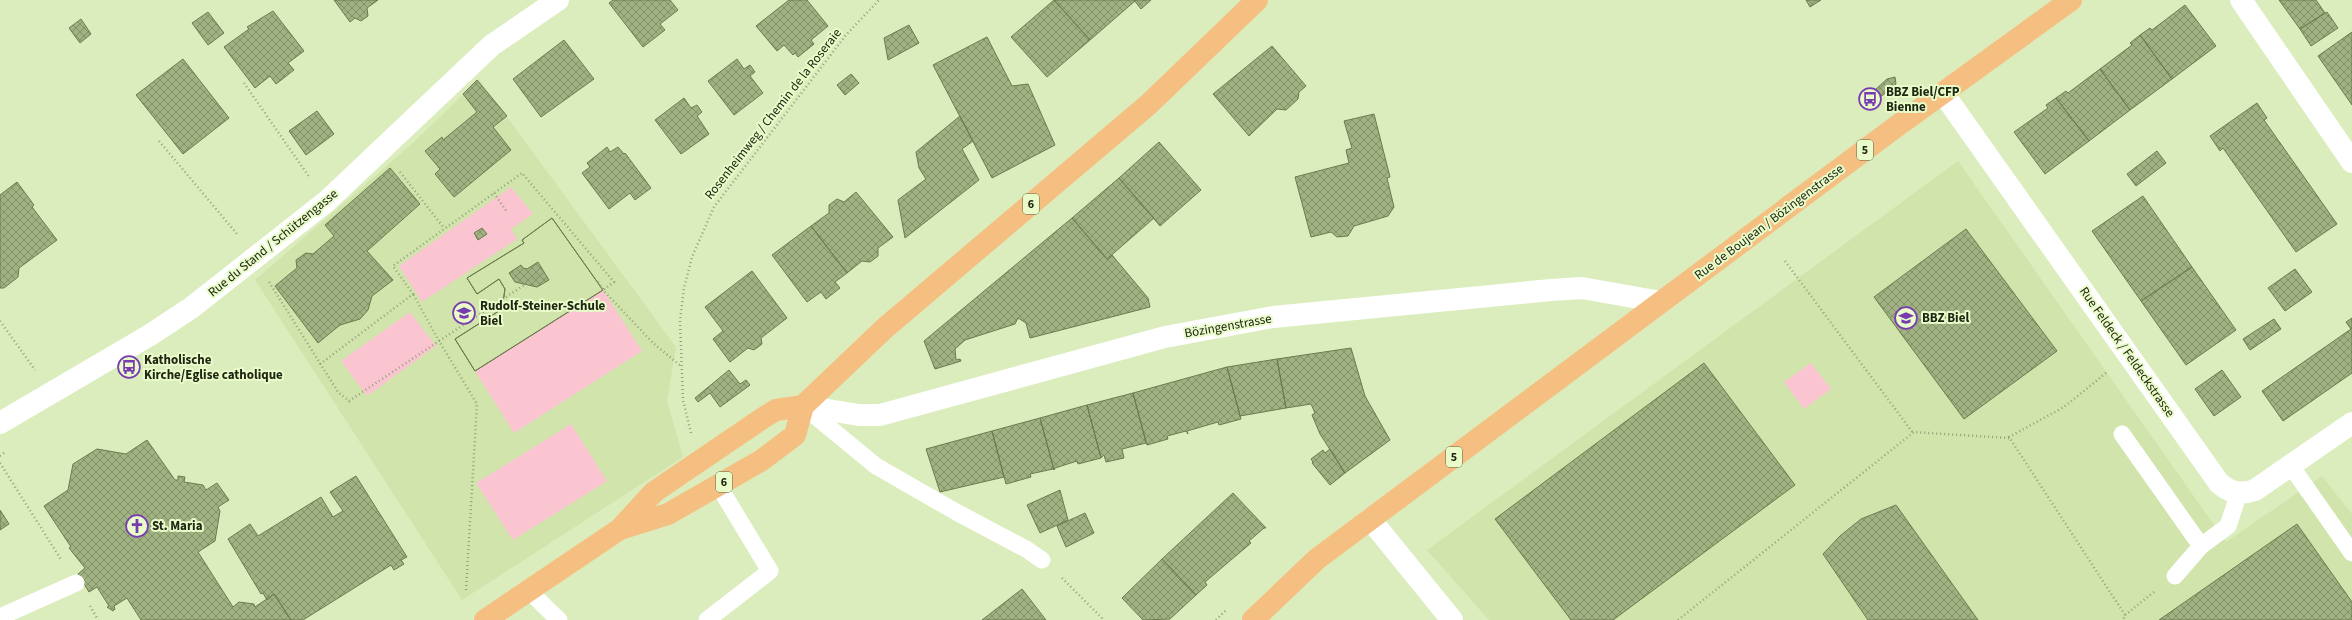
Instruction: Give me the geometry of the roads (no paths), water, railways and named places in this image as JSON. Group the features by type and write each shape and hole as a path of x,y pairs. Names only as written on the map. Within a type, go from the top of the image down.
{"main road":[{"name":"6","path":"620,529 668,514 762,460 795,435 803,406 885,328 1149,104 1257,0"},
{"name":"Rue de Boujean / Bözingenstrasse","path":"1661,302 1942,93 2071,0"},
{"name":"5","path":"1253,620 1317,559 1661,302"},
{"name":"6","path":"485,620 620,529 654,492 763,418 776,410 803,406"}],"street":[{"name":"Rue du Stand / Schützengasse","path":"0,423 50,392 150,335 185,312 327,201 492,45 558,0"},
{"path":"2241,0 2352,162"},
{"name":"Rue Feldeck / Feldeckstrasse","path":"1942,93 2219,483 2232,492 2240,493"},
{"name":"Bözingenstrasse","path":"803,406 859,415 880,415 1165,337 1273,317 1582,288 1661,302"},
{"path":"2240,493 2255,490 2352,423"},
{"path":"1370,519 1452,620"}],"lane":[{"path":"803,406 876,466 958,514 1026,549 1042,560"},
{"path":"2122,434 2201,546"},
{"path":"2291,466 2352,553"},
{"path":"707,620 770,571 718,486"},
{"path":"2174,576 2201,546 2228,526 2240,493"},
{"path":"0,617 76,583"},
{"path":"529,591 559,620"}],"place":[{"name":"BBZ Biel/CFP Bienne","path":"1870,99"},
{"name":"Rudolf-Steiner-Schule Biel","path":"464,313"},
{"name":"BBZ Biel","path":"1906,318"},
{"name":"Katholische Kirche/Eglise catholique","path":"129,367"},
{"name":"St. Maria","path":"137,526"}]}
